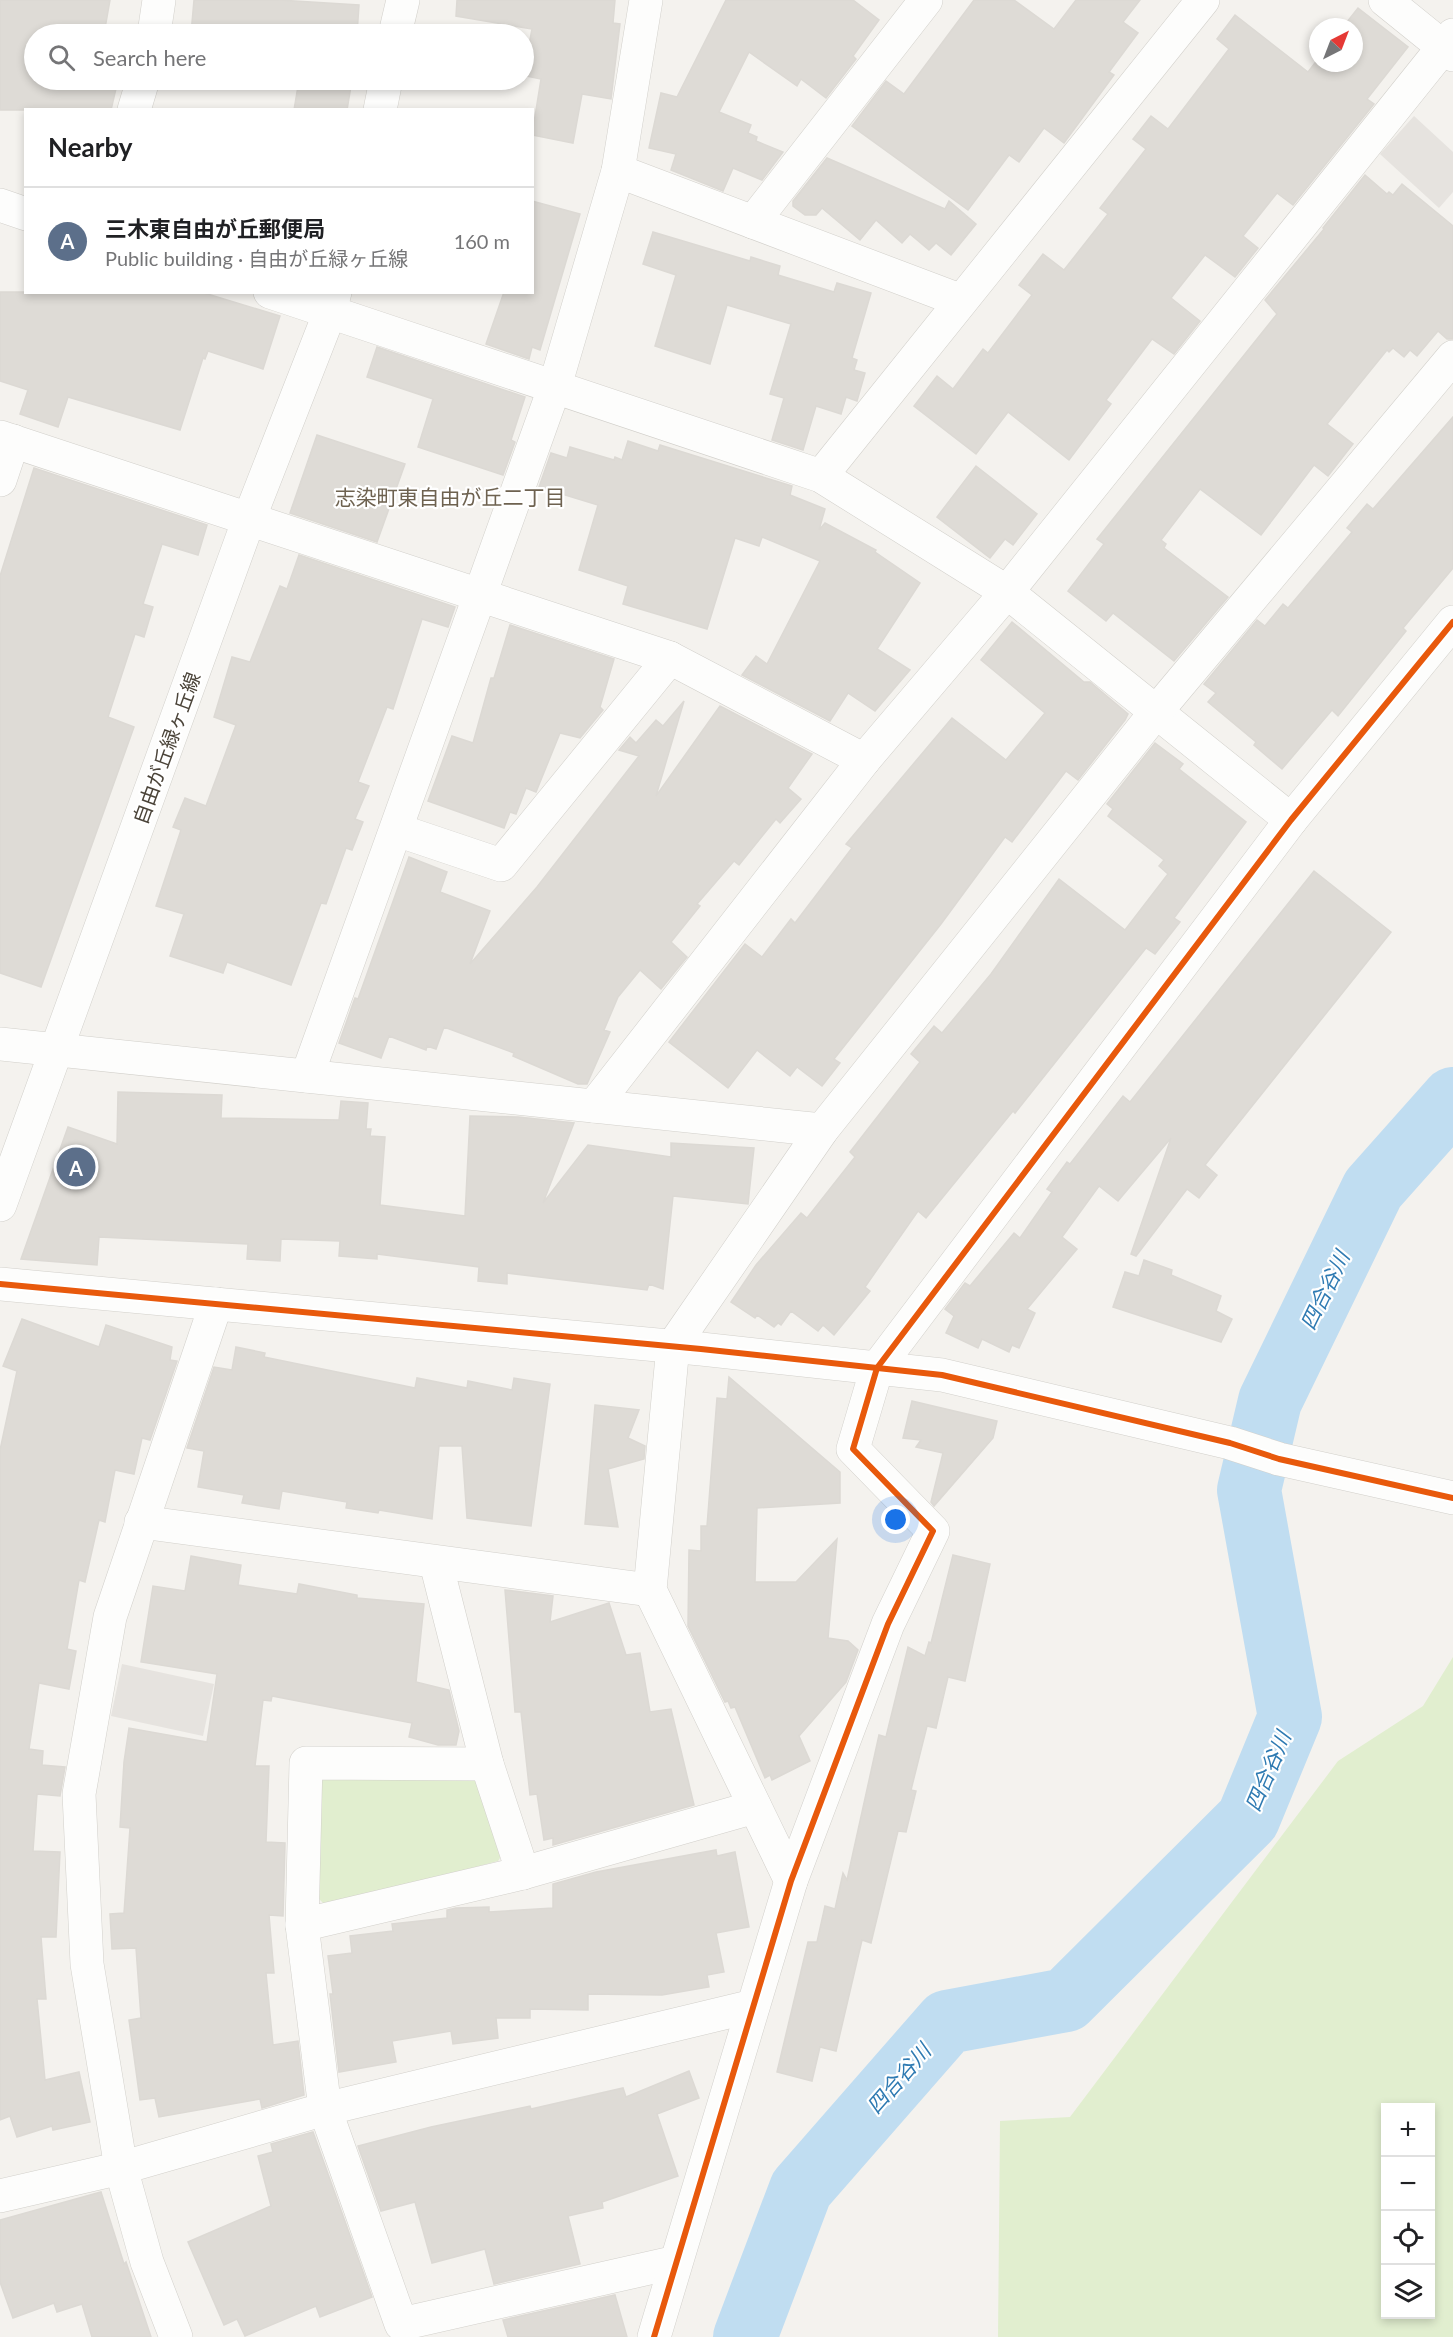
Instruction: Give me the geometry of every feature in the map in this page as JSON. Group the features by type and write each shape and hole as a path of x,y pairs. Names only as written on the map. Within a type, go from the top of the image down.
{"street":[{"path":"155,24 159,0"},
{"path":"397,24 403,0"},
{"path":"307,1076 555,386 618,171 646,0"},
{"path":"753,222 926,0"},
{"path":"821,476 959,300 1203,0"},
{"path":"594,1106 864,760 1007,591 1450,45 1385,0"},
{"path":"135,108 140,90"},
{"path":"380,108 384,90"},
{"path":"618,171 959,300"},
{"path":"0,205 24,213"},
{"path":"283,294 333,302 555,386 821,476 1007,591 1291,820"},
{"name":"自由が丘緑ヶ丘線","path":"0,1205 249,519 333,302"},
{"path":"791,1881 650,1590 673,1346 822,1130 1156,712 1453,357"},
{"path":"0,480 7,439 670,658 864,760"},
{"path":"654,2337 791,1881 888,1624 933,1531 853,1449 877,1368 1291,820 1453,622"},
{"path":"397,830 501,865 670,658"},
{"path":"0,1044 822,1130"},
{"path":"0,1284 673,1346 942,1375 1230,1443 1279,1459 1453,1498"},
{"path":"176,2337 147,2262 121,2168 87,1964 79,1794 110,1617 216,1304"},
{"path":"141,1522 650,1590"},
{"path":"436,1563 487,1764 523,1873"},
{"path":"487,1764 306,1763 303,1925 325,2109 401,2324 676,2262"},
{"path":"303,1925 523,1873 755,1807"},
{"path":"0,2196 121,2168 325,2109 753,2006"}],"green space":[{"path":"1453,1657 1453,2337 998,2337 1000,2121 1070,2117 1338,1761 1423,1706"},
{"path":"332,1770 482,1779 504,1852 498,1861 327,1907 317,1897 321,1782"}],"shaded area":[{"path":"1414,116 1453,152 1453,192 1439,208 1380,154"},
{"path":"122,1664 214,1684 203,1736 111,1716"}],"building":[{"path":"0,0 110,0 106,24 24,24 24,90 116,90 111,108 0,110"},
{"path":"194,0 279,0 359,5 358,24 192,24"},
{"path":"457,0 615,0 613,23 620,24 611,99 582,94 573,143 534,135 541,79 534,78 534,24 503,24 456,16"},
{"path":"726,0 853,0 879,20 853,56 856,59 826,98 801,79 797,86 749,52 719,112 751,125 748,133 757,137 756,141 783,152 762,180 733,168 723,191 671,170 676,154 649,148 661,93 677,97"},
{"path":"974,0 1014,0 1054,29 1076,0 1140,0 1123,22 1138,33 1109,72 1114,75 1064,143 1044,128 1019,162 1009,155 968,210 852,126 886,81 904,94"},
{"path":"1358,8 1408,47 1367,99 1374,104 1293,205 1277,193 1243,236 1258,248 1235,277 1205,255 1171,298 1200,321 1174,354 1152,339 1106,400 1111,404 1069,460 1008,412 976,454 914,406 937,376 953,389 983,349 988,353 1032,295 1019,285 1043,254 1064,270 1108,214 1100,208 1146,149 1133,139 1151,116 1168,129 1229,49 1217,39 1235,15 1308,72 1363,72 1363,18 1350,18"},
{"path":"297,90 350,90 347,108 294,108"},
{"path":"827,158 945,209 949,201 976,224 951,255 936,243 929,250 910,234 902,243 876,220 860,240 822,208 816,215 805,215 793,206 793,201"},
{"path":"1365,175 1387,194 1389,192 1393,195 1402,184 1453,226 1453,339 1447,339 1438,331 1417,356 1410,350 1404,357 1393,348 1389,352 1387,350 1327,424 1353,444 1328,476 1314,465 1261,535 1200,489 1161,540 1166,544 1164,548 1228,597 1174,661 1113,613 1106,621 1068,591 1104,544 1097,539 1277,314 1265,300"},
{"path":"534,202 580,214 540,350 532,347 529,359 486,344 503,294 534,294"},
{"path":"653,232 750,261 751,257 780,266 778,275 834,292 837,283 871,293 852,358 857,360 854,370 865,373 857,401 846,397 841,414 816,406 803,450 772,440 784,398 770,394 791,324 727,305 710,364 655,346 676,275 643,264"},
{"path":"0,292 208,294 280,316 263,369 208,351 205,359 203,358 180,430 68,397 58,427 20,414 28,390 0,381"},
{"path":"377,347 525,397 511,440 515,442 503,475 418,447 433,399 367,377"},
{"path":"1453,417 1453,568 1403,628 1406,631 1338,716 1332,710 1282,769 1254,745 1256,742 1208,702 1216,693 1204,684 1257,620 1265,626 1283,604 1288,608 1352,532 1347,528 1367,504 1373,509"},
{"path":"317,435 405,464 377,542 290,513"},
{"path":"628,441 658,451 660,445 792,486 790,495 825,509 819,530 825,523 876,550 875,552 920,583 877,649 910,670 875,711 848,693 830,721 742,675 756,656 767,664 820,561 762,537 759,546 735,538 707,629 623,604 628,586 579,570 598,505 539,487 551,453 567,458 570,447 614,460 615,457 622,460"},
{"path":"976,466 1037,514 1013,545 1005,539 990,558 937,517"},
{"path":"34,468 207,525 198,555 162,544 143,604 153,607 144,637 135,634 108,717 134,727 41,987 0,973 0,576"},
{"path":"299,555 455,607 448,627 422,619 393,709 387,707 358,782 369,786 355,819 363,822 352,850 346,848 326,904 321,903 291,985 227,962 223,973 170,956 184,914 156,906 181,830 173,827 185,798 206,806 236,725 214,717 232,657 250,662 280,586 287,589"},
{"path":"1012,622 1084,682 1090,682 1128,714 1125,720 1078,780 1066,771 1012,842 1005,837 941,924 834,1059 840,1063 822,1086 797,1067 790,1076 757,1050 728,1088 669,1042 745,944 762,957 791,919 795,923 852,848 846,844 952,718 1006,760 1045,713 981,660"},
{"path":"510,625 614,659 600,707 603,710 580,738 560,733 536,792 526,788 516,814 510,812 504,828 428,801 452,736 473,743 491,678 494,678"},
{"path":"684,701 656,796 720,706 812,754 788,788 801,799 780,823 776,819 739,865 734,861 697,904 700,906 671,942 687,957 661,989 640,970 618,997 604,1030 610,1032 587,1084 578,1084 513,1056 514,1053 444,1027 436,1049 427,1046 426,1050 389,1036 381,1058 339,1043 355,998 358,999 409,857 447,872 440,892 490,911 470,964 537,887 639,756 619,750 630,737 636,743 656,720 663,726"},
{"path":"1155,743 1183,764 1179,769 1246,822 1174,918 1180,922 1155,954 1146,948 1015,1113 1013,1111 926,1218 918,1211 865,1287 870,1291 834,1335 823,1325 818,1331 791,1311 781,1325 778,1323 774,1327 757,1315 755,1318 731,1302 756,1265 801,1213 807,1218 855,1157 850,1152 920,1062 911,1054 934,1026 942,1033 991,974 1059,879 1125,930 1168,874 1159,866 1164,860 1108,816 1113,809 1107,804"},
{"path":"1314,871 1391,932 1205,1165 1217,1175 1199,1198 1187,1189 1136,1256 1131,1254 1171,1138 1118,1201 1099,1186 1062,1237 1077,1249 1027,1309 1035,1313 1019,1348 1012,1345 1009,1352 982,1339 978,1348 946,1333 954,1316 945,1309 965,1283 970,1286 1014,1233 1020,1238 1052,1192 1047,1189 1067,1162 1070,1164 1123,1096 1130,1102"},
{"path":"118,1092 222,1095 221,1118 339,1120 341,1101 368,1103 366,1129 371,1129 370,1136 385,1137 380,1205 465,1216 470,1116 518,1117 574,1123 543,1203 588,1145 671,1157 671,1143 754,1148 748,1204 673,1196 663,1289 649,1284 647,1290 507,1273 507,1284 478,1281 479,1267 377,1254 377,1259 339,1256 340,1241 281,1239 280,1261 247,1259 248,1244 99,1237 97,1265 21,1259 68,1127 117,1144"},
{"path":"1144,1260 1172,1270 1171,1275 1221,1296 1216,1311 1232,1319 1221,1342 1113,1307 1125,1272 1139,1276"},
{"path":"22,1319 99,1347 106,1325 172,1347 170,1360 177,1361 150,1440 142,1438 134,1474 115,1470 105,1522 99,1520 85,1582 79,1580 67,1649 76,1651 69,1689 39,1683 29,1749 43,1751 42,1765 65,1767 60,1796 37,1794 33,1851 60,1852 56,1937 41,1937 46,1999 37,1999 45,2080 79,2072 90,2122 53,2130 52,2126 17,2137 10,2116 0,2120 0,1450 17,1371 3,1366"},
{"path":"236,1347 265,1353 264,1357 415,1388 417,1378 467,1388 468,1381 512,1390 514,1378 550,1384 531,1526 467,1518 462,1446 439,1446 432,1519 379,1510 378,1513 346,1508 347,1502 282,1491 279,1509 242,1503 244,1495 198,1487 204,1451 187,1448 214,1367 232,1370"},
{"path":"729,1377 840,1472 840,1503 757,1508 755,1582 796,1582 837,1539 828,1638 848,1641 858,1650 846,1682 799,1736 810,1761 772,1780 770,1775 765,1778 735,1707 731,1708 728,1701 725,1702 688,1626 689,1550 701,1551 701,1526 707,1526 717,1398 727,1399"},
{"path":"912,1401 997,1421 993,1438 934,1506 931,1502 943,1453 916,1447 921,1440 903,1438"},
{"path":"595,1405 639,1410 628,1438 645,1446 644,1459 608,1469 618,1527 585,1524"},
{"path":"953,1555 990,1564 965,1681 948,1677 936,1728 927,1726 911,1790 916,1791 906,1832 898,1831 871,1943 862,1940 836,2051 820,2047 812,2081 777,2072 808,1942 817,1942 825,1906 835,1909 843,1873 847,1880 879,1735 886,1737 908,1647 925,1656 929,1642 931,1643"},
{"path":"191,1556 241,1565 238,1585 297,1594 299,1584 357,1595 357,1598 424,1604 416,1682 449,1690 459,1731 456,1745 438,1745 409,1737 412,1723 272,1696 271,1701 263,1700 255,1766 269,1766 266,1842 285,1843 283,1916 269,1915 274,1973 266,1973 273,2045 298,2041 304,2095 262,2108 260,2099 159,2117 155,2098 140,2100 129,2020 141,2018 136,1948 112,1949 110,1914 124,1913 130,1828 120,1827 124,1762 129,1728 207,1742 217,1674 141,1662 153,1586 185,1591"},
{"path":"505,1590 553,1596 550,1622 609,1603 626,1655 640,1653 650,1712 671,1709 694,1805 553,1845 553,1838 544,1840 537,1794 530,1795 521,1712 515,1712"},
{"path":"716,1850 717,1856 735,1852 749,1927 716,1933 724,1972 707,1975 709,1987 662,1995 588,1994 588,2010 530,2009 530,2018 496,2018 498,2038 453,2044 451,2031 392,2041 396,2062 339,2072 328,1956 352,1953 350,1936 393,1931 392,1924 447,1918 447,1910 456,1908 489,1907 489,1912 553,1908 553,1884 596,1872"},
{"path":"689,2071 699,2098 657,2114 678,2176 602,2202 603,2208 568,2216 580,2264 494,2284 485,2249 432,2263 415,2202 381,2211 358,2146 431,2127 530,2106 531,2109 623,2088 626,2097"},
{"path":"313,2132 372,2297 320,2317 316,2306 245,2336 237,2319 224,2325 188,2242 271,2206 258,2156 273,2152 271,2144"},
{"path":"101,2192 151,2337 92,2337 82,2304 57,2312 54,2303 13,2318 0,2282 0,2220"},
{"path":"615,2295 627,2337 508,2337 503,2320"}],"waterway":[{"name":"四合谷川","path":"745,2337 801,2189 947,2022 1066,2000 1248,1819 1290,1717 1249,1490 1270,1401 1373,1189 1453,1099"}],"cycle path":[{"path":"654,2337 791,1881 888,1624 933,1531 853,1449 877,1368 1291,820 1453,622"},
{"path":"0,1284 701,1349 942,1375 1230,1443 1279,1459 1453,1498"}],"place":[{"name":"三木東自由が丘郵便局","path":"76,1167"}],"district":[{"name":"志染町東自由が丘二丁目","path":"450,496"}]}
